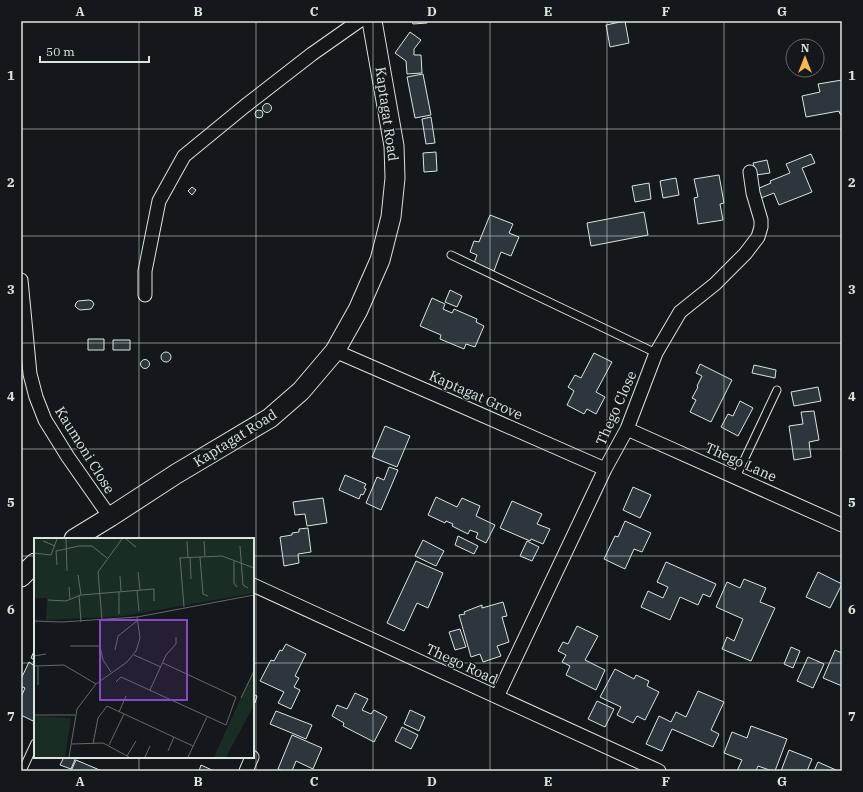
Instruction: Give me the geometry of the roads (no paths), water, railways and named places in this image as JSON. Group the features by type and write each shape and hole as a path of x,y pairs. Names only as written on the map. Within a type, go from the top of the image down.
{"main road":[{"name":"Kaptagat Road","path":"76,538 110,518 176,474 270,418 301,391 335,351 358,310 380,260 391,217 395,178 394,146 372,21"},
{"path":"21,577 34,564"}],"street":[{"path":"145,295 145,271 159,201 184,156 312,54 359,21"},
{"name":"Thego Close","path":"497,697 605,469 627,429 656,353 680,312 715,284 745,254 758,237 761,220 756,206 750,172"},
{"name":"Kaumoni Close","path":"21,280 30,374 36,397 45,420 68,457 110,518"},
{"name":"Kaptagat Grove","path":"335,351 605,469"},
{"name":"Thego Lane","path":"627,429 842,525"},
{"name":"Thego Road","path":"254,585 659,771"},
{"path":"246,771 252,758"}],"lane":[{"path":"451,255 656,353"},
{"path":"736,477 777,390"},
{"path":"22,771 34,745"}]}
